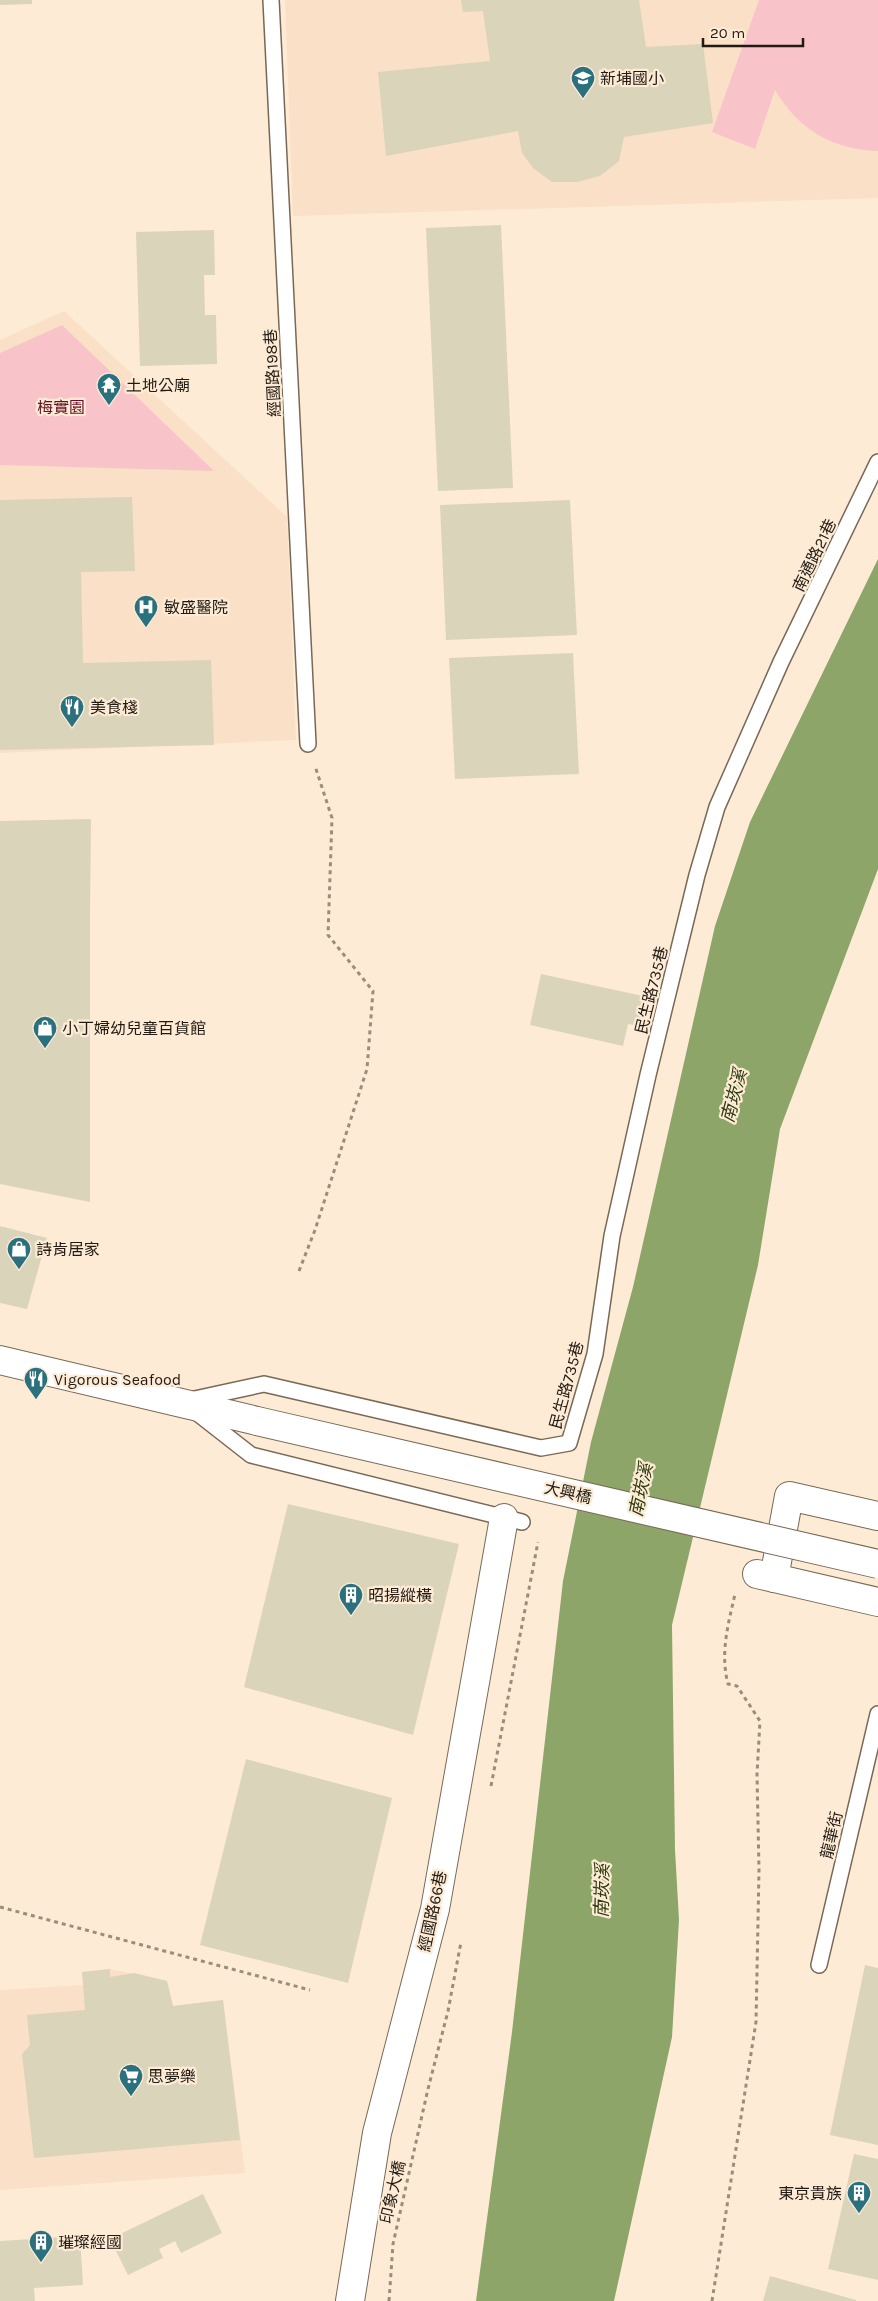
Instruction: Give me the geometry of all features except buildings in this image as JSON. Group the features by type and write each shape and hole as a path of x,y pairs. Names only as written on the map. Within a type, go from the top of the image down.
{"street":[{"name":"大興橋","path":"0,1360 878,1564"},
{"path":"878,1516 790,1496 755,1580 878,1602"},
{"name":"經國路66巷","path":"350,2301 377,2133 435,1909 513,1520"}],"lane":[{"name":"經國路198巷","path":"271,0 308,744"},
{"name":"南通路21巷","path":"781,662 878,462"},
{"name":"民生路735巷","path":"182,1402 264,1384 541,1448 569,1443 595,1354 612,1236 697,875 717,807 781,662"},
{"path":"182,1402 251,1455 513,1520"},
{"name":"龍華街","path":"819,1965 878,1714"}],"path":[{"path":"299,1271 315,1230 366,1069 373,991 328,935 332,818 308,744"},
{"path":"712,2301 756,2022 759,1870 757,1774 760,1721 737,1686 728,1684 724,1667 725,1638 755,1580"},
{"path":"0,1907 310,1990"},
{"name":"印象大橋","path":"388,2301 393,2244 428,2089"}],"shaded area":[{"name":"新埔國小","path":"285,0 878,0 878,198 293,216"},
{"name":"敏盛醫院","path":"64,311 287,517 296,740 0,753 0,340"},
{"name":"思夢樂","path":"110,1969 167,1981 173,2006 223,2000 245,2173 0,2190 0,1990 83,1985 82,1972"}],"green space":[{"path":"759,0 878,0 878,151 845,146 818,135 795,116 775,90 755,149 712,132"},
{"name":"梅實園","path":"62,325 214,471 0,465 0,353"}],"water":[{"name":"南崁溪","path":"878,559 878,869 780,1129 758,1265 672,1625 675,1850 679,1920 672,2037 614,2301 476,2301 512,2032 563,1581 591,1442 633,1287 715,926 750,822"}],"place":[{"name":"新埔國小","path":"583,99"},
{"name":"土地公廟","path":"109,406"},
{"name":"敏盛醫院","path":"146,628"},
{"name":"美食棧","path":"72,728"},
{"name":"小丁婦幼兒童百貨館","path":"45,1049"},
{"name":"詩肯居家","path":"19,1270"},
{"name":"Vigorous Seafood","path":"36,1400"},
{"name":"昭揚縱橫","path":"351,1616"},
{"name":"思夢樂","path":"131,2097"},
{"name":"東京貴族","path":"859,2214"},
{"name":"璀璨經國","path":"41,2263"}]}
